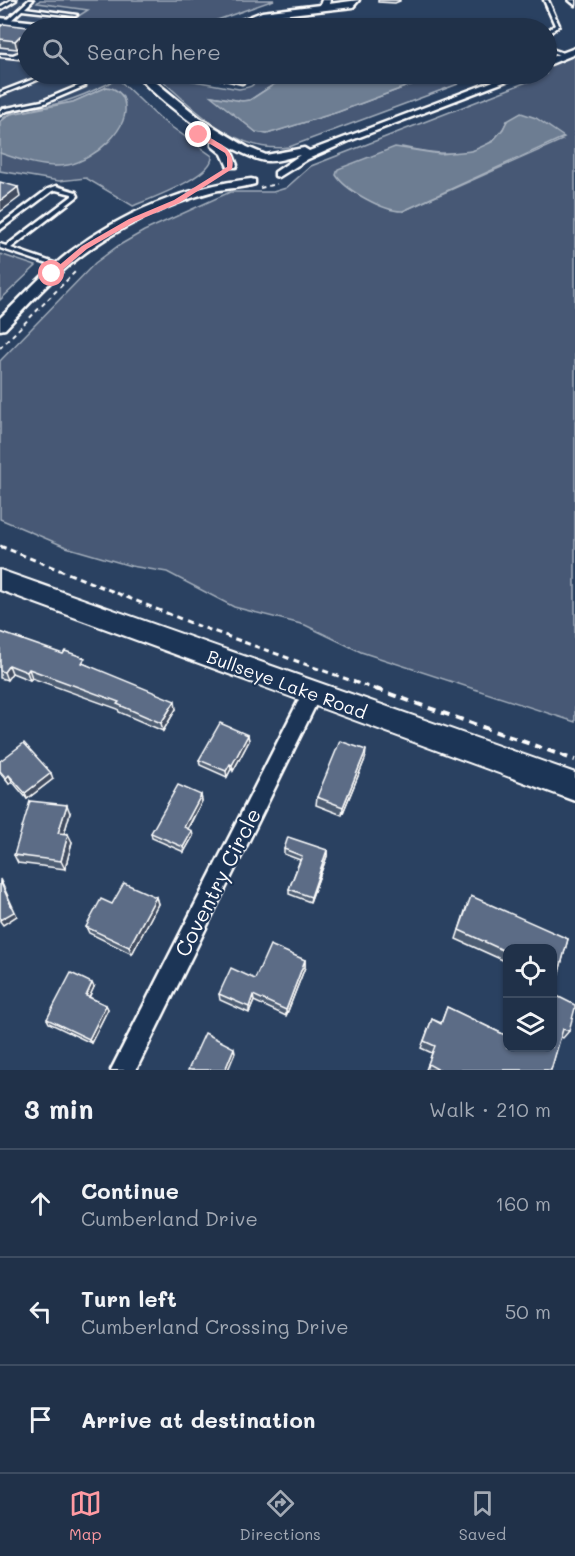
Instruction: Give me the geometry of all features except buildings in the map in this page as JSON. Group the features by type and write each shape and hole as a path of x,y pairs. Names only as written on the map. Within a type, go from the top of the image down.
{"street":[{"path":"253,18 325,3 353,4 355,0"},
{"path":"2,26 18,27"},
{"path":"2,26 18,27"},
{"path":"557,59 571,53"},
{"path":"144,84 185,126 227,152 235,178 260,181"},
{"path":"146,84 196,123 233,146 264,157 280,166 279,174"},
{"path":"0,326 60,267 85,247 122,226 218,185 260,181 279,174 304,157 345,139 493,84"},
{"path":"177,201 241,158 287,155 345,139"},
{"name":"Bullseye Lake Road","path":"0,580 575,787"},
{"name":"Coventry Circle","path":"123,1070 312,694"}],"lane":[{"path":"0,9 14,0"},
{"path":"20,0 30,0"},
{"path":"2,26 30,0"},
{"path":"546,0 554,18"},
{"path":"21,9 75,15"},
{"path":"14,56 18,54"},
{"path":"0,55 18,57"},
{"path":"0,94 25,84"},
{"path":"0,105 2,112 44,102 83,86 82,84"},
{"path":"0,228 50,190 56,188 74,193 75,196 3,248"},
{"path":"3,248 60,267"}],"path":[{"path":"0,546 196,625 575,760"}],"shaded area":[{"path":"0,0 40,0 38,3 89,10 76,18 30,18 0,15"},
{"path":"40,0 274,0 223,18 75,18 88,10 37,3"},
{"path":"0,27 18,28 18,84 107,84 68,101 13,112 0,120"},
{"path":"575,55 575,722 361,652 305,625 234,607 167,572 131,566 66,547 0,519 0,361 95,263 118,246 144,231 230,192 273,192 286,188 311,166 522,84 557,84 557,63","holes":["507,121 562,140 403,211 402,147 446,153 475,150 488,144 499,135"]},
{"path":"107,84 123,84 159,118 212,156 210,164 192,179 133,206 86,178 59,181 0,171 0,153 55,166 125,103 122,95 107,87 73,102 11,114 0,122 4,117 21,109 47,106"},
{"path":"166,84 211,84 239,89 254,84 275,84 250,100 242,101 212,96 256,132 267,134 338,112 413,84 458,84 289,147 269,147 250,143 216,126"},
{"path":"275,84 413,84 338,112 267,134 256,132 211,96 242,101 250,100"},
{"path":"107,87 118,91 122,96 125,112 122,122 108,142 88,157 68,165 51,166 0,153 0,122 11,114 73,102"},
{"path":"521,113 536,118 564,137 403,211 386,208 366,199 348,187 336,175 338,169 395,147 440,154 472,151 492,142 507,121"},
{"path":"0,254 36,266 0,300"}],"route":[{"path":"52,274 85,247 132,220 177,201 215,179 232,165 231,157 223,148 199,135"}]}
